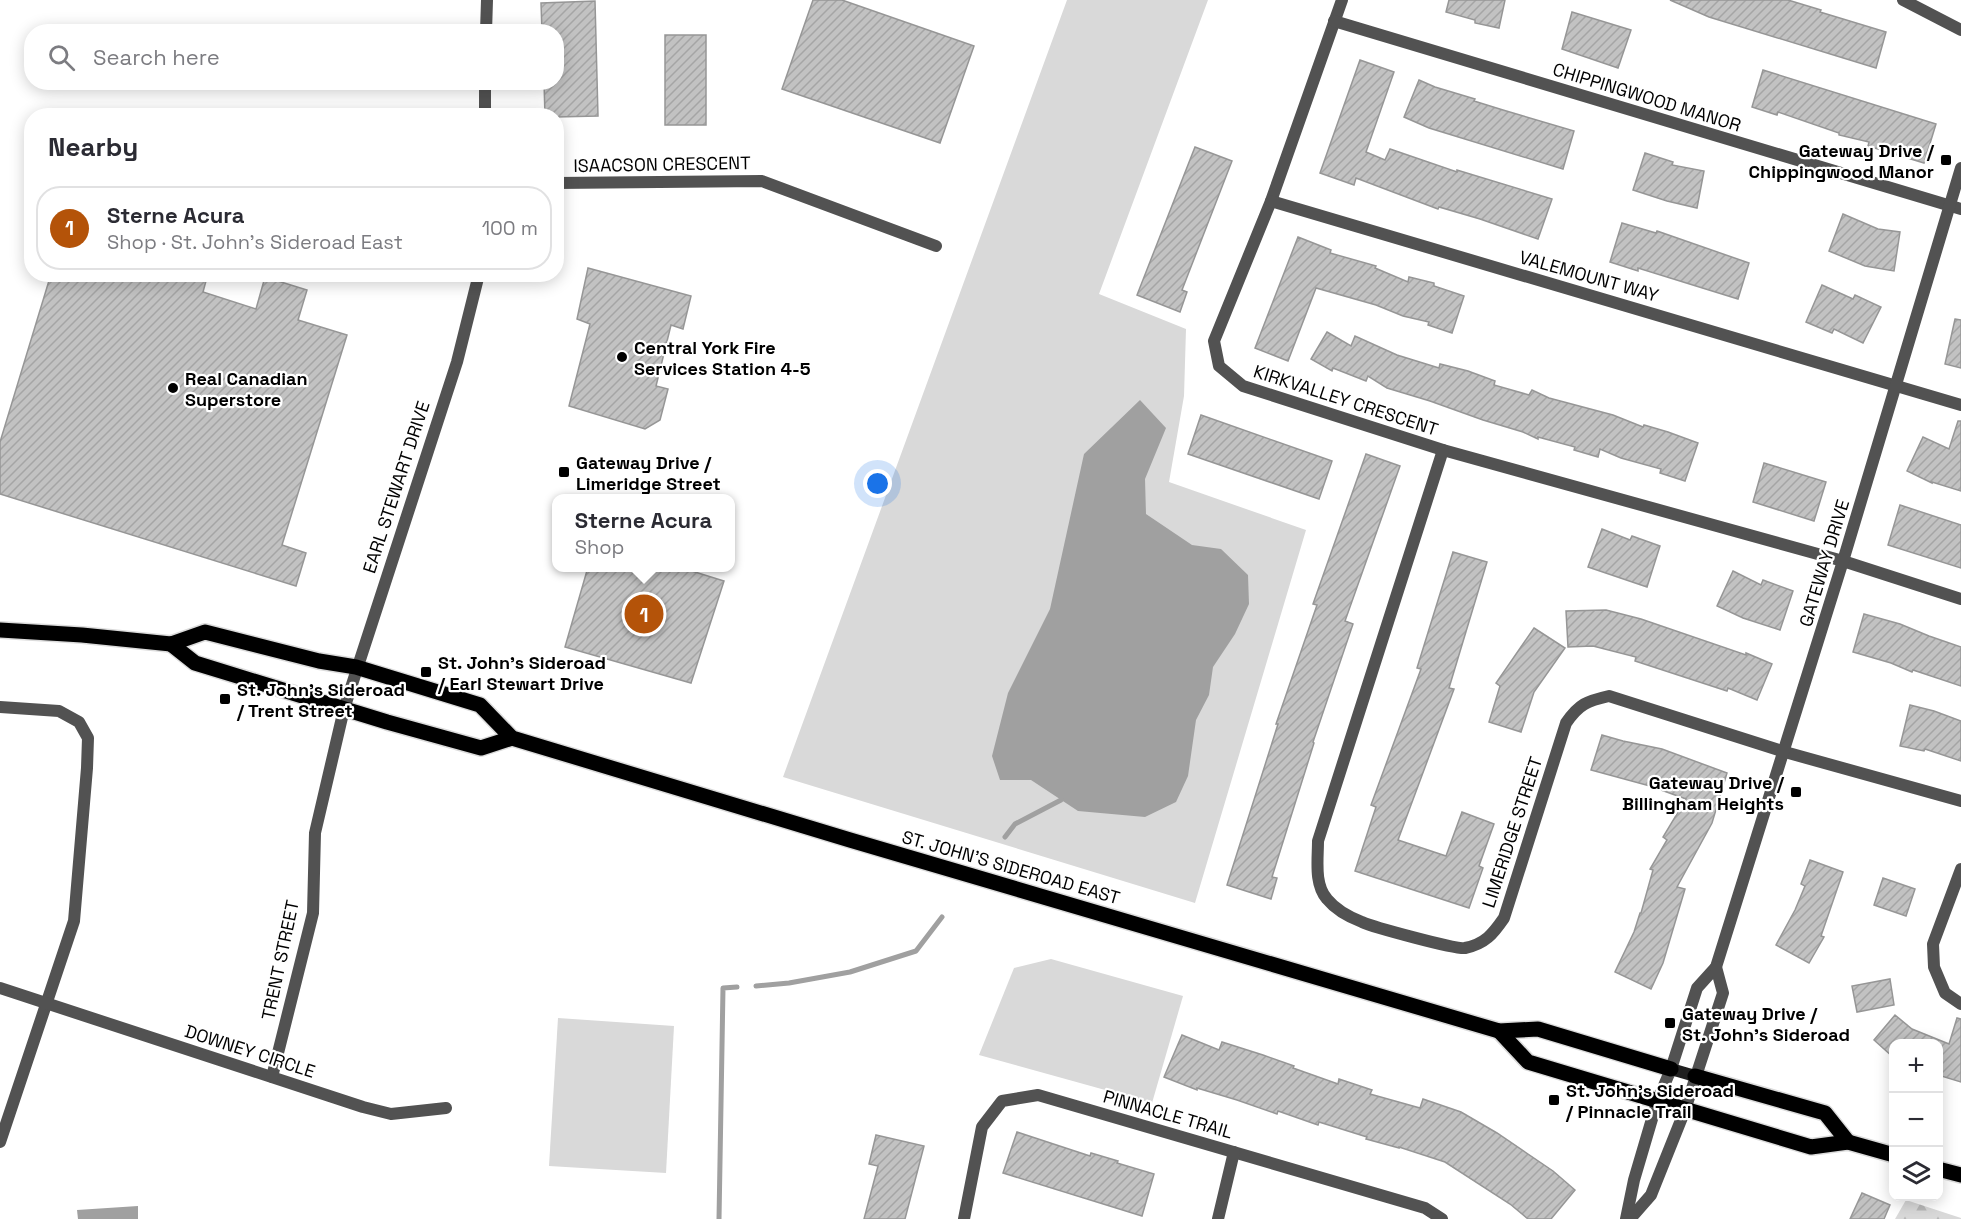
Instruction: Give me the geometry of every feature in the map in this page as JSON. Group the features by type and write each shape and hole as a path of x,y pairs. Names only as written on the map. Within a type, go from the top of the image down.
{"main road":[{"name":"ST. JOHN'S SIDEROAD EAST","path":"0,630 171,644 205,632 319,661 356,667 480,705 512,738 1499,1031 1538,1029 1825,1113 1848,1142"},
{"path":"171,644 195,663 481,748 512,738"},
{"path":"1499,1031 1527,1062 1811,1148 1848,1142 1889,1154"},
{"path":"1943,1170 1961,1175"}],"street":[{"path":"486,24 487,0"},
{"name":"KIRKVALLEY CRESCENT","path":"1341,0 1271,201 1214,341 1219,366 1243,386 1443,450 1843,561 1961,599"},
{"path":"1903,0 1961,30"},
{"name":"CHIPPINGWOOD MANOR","path":"1334,21 1955,207"},
{"path":"485,90 485,108"},
{"name":"GATEWAY DRIVE","path":"1671,1069 1697,988 1716,967 1785,752 1896,386 1955,207 1961,168"},
{"name":"ISAACSON CRESCENT","path":"564,183 762,181 936,246"},
{"name":"VALEMOUNT WAY","path":"1271,201 1961,405"},
{"name":"EARL STEWART DRIVE","path":"344,709 456,362 477,282"},
{"name":"LIMERIDGE STREET","path":"1443,450 1318,841 1318,877 1325,897 1338,910 1362,922 1462,949 1482,944 1494,933 1504,918 1566,723 1576,708 1592,700 1608,696 1785,752 1961,801"},
{"path":"0,707 59,711 79,722 88,738 74,921 0,1142"},
{"name":"TRENT STREET","path":"272,1077 313,913 312,875 315,833 344,709"},
{"path":"1961,869 1933,944 1934,967 1945,993 1961,1004"},
{"name":"GATEWAY DRIVE","path":"1685,1110 1723,993 1716,967"},
{"name":"DOWNEY CIRCLE","path":"0,988 363,1107 391,1114 446,1108"},
{"path":"1628,1219 1634,1180 1657,1102 1671,1069"},
{"name":"PINNACLE TRAIL","path":"964,1219 982,1126 1002,1101 1038,1095 1425,1208 1442,1219"},
{"path":"1628,1219 1651,1195 1685,1110"},
{"path":"1218,1219 1234,1152"}],"green space":[{"path":"1067,0 1208,0 1099,294 1186,329 1184,396 1169,482 1306,530 1195,903 783,777"},
{"path":"1051,959 1183,996 1152,1103 979,1055 1014,968"},
{"path":"558,1018 674,1026 666,1173 549,1166"},
{"path":"1905,1201 1961,1218 1961,1219 1895,1219"}],"shaded area":[{"path":"1140,400 1166,428 1145,479 1146,514 1192,545 1221,549 1248,575 1249,604 1235,634 1213,667 1209,695 1196,720 1188,776 1176,802 1145,817 1078,811 1031,780 1000,780 992,756 1008,693 1050,609 1084,454"},
{"path":"138,1206 138,1219 78,1219 77,1210"}],"building":[{"path":"813,0 842,0 974,46 940,143 782,89"},
{"path":"1449,0 1505,0 1499,28 1475,23 1475,20 1446,12"},
{"path":"1670,0 1788,0 1886,32 1876,68 1709,17"},
{"path":"595,1 598,116 564,117 564,108 545,108 544,90 564,90 564,24 542,24 541,3"},
{"path":"1572,12 1631,30 1618,68 1562,49"},
{"path":"665,35 706,35 706,125 665,125"},
{"path":"1360,60 1394,72 1366,152 1385,160 1390,149 1457,172 1457,170 1552,199 1538,239 1480,219 1439,207 1438,209 1356,178 1354,185 1320,173"},
{"path":"1763,70 1936,124 1924,163 1868,146 1869,142 1839,135 1839,133 1778,112 1777,115 1752,107"},
{"path":"1419,80 1475,99 1474,101 1574,131 1563,169 1429,128 1404,117"},
{"path":"1195,147 1232,161 1182,290 1187,292 1180,312 1137,295"},
{"path":"1645,153 1673,162 1672,165 1704,171 1697,208 1633,190"},
{"path":"1843,214 1878,229 1900,232 1894,271 1865,266 1829,251"},
{"path":"1622,223 1656,233 1657,231 1749,263 1738,299 1638,268 1638,271 1610,262"},
{"path":"1298,237 1331,250 1330,253 1376,266 1375,268 1408,282 1409,277 1434,283 1434,286 1464,296 1452,333 1428,325 1429,322 1316,288 1288,361 1255,348"},
{"name":"Central York Fire Services Station 4-5","path":"588,268 691,296 683,329 671,325 656,386 668,389 660,420 645,429 569,406 590,324 577,319"},
{"name":"Real Canadian Superstore","path":"49,282 206,282 203,292 256,309 264,282 281,282 307,290 298,320 347,335 282,545 306,553 296,586 0,494 0,442"},
{"path":"1822,285 1853,299 1855,295 1881,307 1863,343 1834,329 1832,333 1806,322"},
{"path":"1955,319 1961,320 1961,368 1945,364"},
{"path":"1327,332 1351,346 1355,336 1397,355 1439,368 1440,364 1468,371 1495,381 1494,385 1529,395 1532,390 1549,398 1613,415 1643,427 1644,425 1698,443 1685,481 1660,473 1661,469 1621,458 1600,449 1598,457 1574,450 1575,447 1538,437 1538,439 1523,432 1387,388 1368,376 1366,381 1333,368 1332,371 1311,359"},
{"path":"1201,415 1332,461 1319,499 1188,454"},
{"path":"1958,421 1961,421 1961,491 1932,483 1907,471 1923,437 1949,449"},
{"path":"1366,454 1400,466 1345,621 1353,624 1313,742 1272,877 1277,878 1271,899 1227,885 1278,724 1276,724 1317,605 1313,604"},
{"path":"1764,463 1826,482 1814,521 1753,502"},
{"path":"1900,505 1961,525 1961,568 1888,545"},
{"path":"1602,529 1630,540 1632,536 1660,546 1647,587 1588,567"},
{"path":"1453,552 1487,562 1449,688 1454,689 1398,840 1446,856 1462,812 1494,824 1479,866 1483,868 1469,908 1355,871 1376,807 1371,805 1421,669 1417,668"},
{"path":"1733,571 1761,585 1763,580 1793,591 1780,630 1743,618 1717,606"},
{"path":"587,572 695,572 724,581 691,683 565,647"},
{"path":"1606,610 1641,619 1746,655 1746,653 1772,664 1757,700 1728,688 1727,691 1635,661 1636,657 1593,646 1568,647 1566,611"},
{"path":"1864,614 1900,624 1961,647 1961,686 1853,652"},
{"path":"1534,628 1565,648 1534,692 1521,732 1489,722 1500,686 1496,683"},
{"path":"1910,705 1961,721 1961,761 1925,749 1924,751 1900,746"},
{"path":"1602,735 1662,749 1727,773 1712,823 1677,887 1685,889 1663,963 1651,989 1615,972 1641,913 1653,870 1650,869 1667,840 1663,837 1686,799 1650,786 1591,770"},
{"path":"1810,860 1843,872 1821,936 1824,937 1809,963 1776,945 1805,886 1801,884"},
{"path":"1883,878 1915,889 1906,916 1874,905"},
{"path":"1890,979 1894,1005 1857,1012 1852,986"},
{"path":"1895,1015 1912,1029 1937,1039 1889,1039 1889,1053 1874,1040"},
{"path":"1957,1018 1961,1019 1961,1082 1943,1077 1943,1042 1949,1044"},
{"path":"1182,1035 1219,1050 1222,1042 1294,1066 1293,1068 1338,1084 1339,1079 1372,1090 1370,1094 1420,1108 1423,1099 1461,1112 1553,1171 1575,1190 1551,1219 1528,1219 1510,1204 1445,1162 1366,1139 1367,1137 1319,1122 1318,1125 1278,1111 1277,1114 1197,1088 1197,1090 1164,1077"},
{"path":"1017,1132 1090,1156 1091,1153 1118,1161 1117,1163 1154,1174 1142,1216 1003,1173"},
{"path":"876,1135 924,1146 905,1219 864,1219 878,1166 869,1164"},
{"path":"1862,1193 1890,1205 1884,1219 1850,1219"}],"waterway":[{"path":"1005,837 1015,824 1061,800"},
{"path":"756,986 789,983 850,972 916,951 942,917"},
{"path":"719,1219 723,988 737,987"}],"place":[{"name":"Gateway Drive / Chippingwood Manor","path":"1946,160"},
{"name":"Central York Fire Services Station 4-5","path":"622,357"},
{"name":"Real Canadian Superstore","path":"173,388"},
{"name":"Gateway Drive / Limeridge Street","path":"564,472"},
{"name":"Sterne Acura","path":"644,614"},
{"name":"St. John's Sideroad / Earl Stewart Drive","path":"426,672"},
{"name":"St. John's Sideroad / Trent Street","path":"225,699"},
{"name":"Gateway Drive / Billingham Heights","path":"1796,792"},
{"name":"Gateway Drive / St. John's Sideroad","path":"1670,1023"},
{"name":"St. John's Sideroad / Pinnacle Trail","path":"1554,1100"}]}
